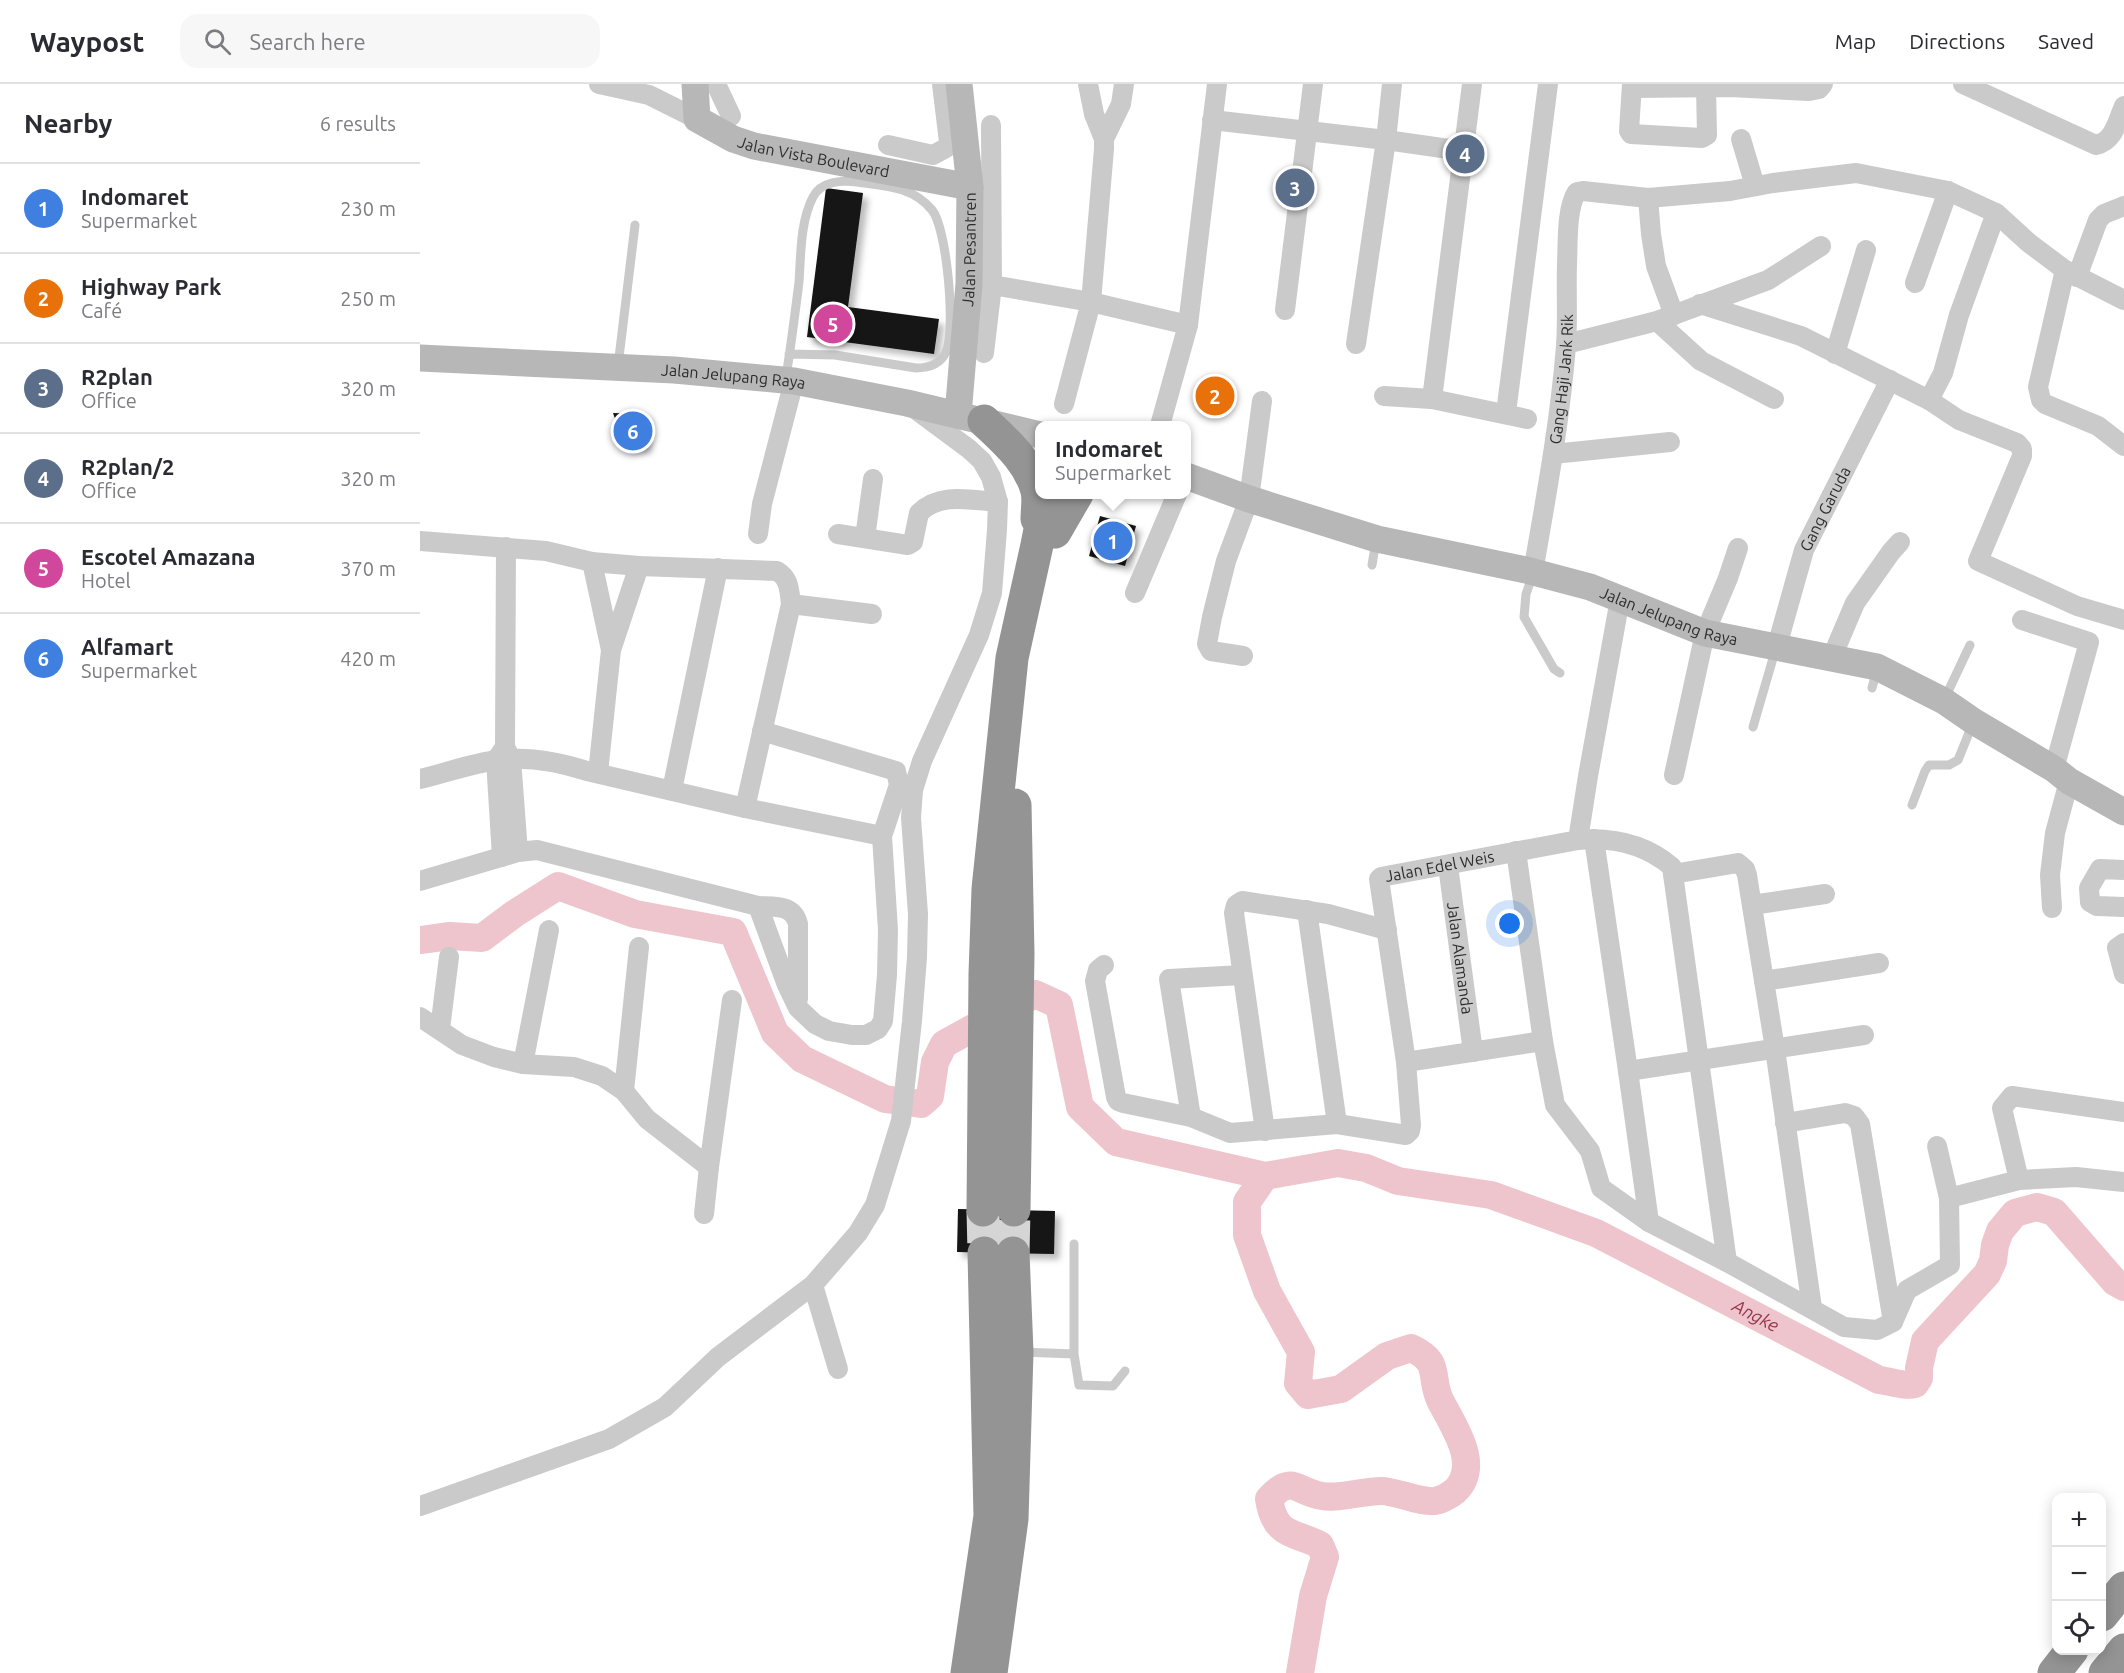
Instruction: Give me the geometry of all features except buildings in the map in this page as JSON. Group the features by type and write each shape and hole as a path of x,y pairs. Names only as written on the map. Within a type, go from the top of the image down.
{"highway":[{"path":"971,418 1011,446 1029,469 1035,487"},
{"path":"1038,499 1046,539"},
{"path":"1047,499 1046,539 1019,747 1014,820 1018,954 1016,1049 998,1210 984,1069 988,889 1012,658 1046,539 1059,499"},
{"path":"1046,539 1074,499"},
{"path":"991,1673 1012,1519 999,1253"},
{"path":"967,1673 990,1516 1003,1346"},
{"path":"2106,1610 2124,1588"},
{"path":"2105,1673 2124,1650"},
{"path":"2054,1673 2068,1655"}],"street":[{"path":"598,84 649,95 686,113 695,84"},
{"path":"716,84 731,116"},
{"path":"888,146 933,156 946,148 949,142 942,84"},
{"name":"Jalan Pesantren","path":"959,84 970,187 971,418"},
{"path":"1088,84 1094,114 1104,139"},
{"path":"1064,404 1091,302 1104,139 1121,104 1124,84"},
{"path":"1161,421 1188,325 1217,84"},
{"path":"1285,310 1309,131 1313,84"},
{"path":"1356,344 1392,84"},
{"path":"1432,399 1472,84"},
{"path":"1506,413 1548,84"},
{"path":"1706,87 1707,135 1702,138 1631,134 1629,131 1632,86 1730,86 1809,91 1823,84"},
{"path":"1963,84 1993,91 2096,146 2110,138 2124,106"},
{"name":"Jalan Vista Boulevard","path":"686,113 733,139 754,146 970,187"},
{"path":"1212,120 1463,151"},
{"path":"984,353 992,285 991,125"},
{"path":"1741,139 1755,186"},
{"path":"1774,399 1701,361 1666,318 1651,234 1648,198 1730,191 1856,173 1948,191 1996,213 2029,243 2071,274 2124,300"},
{"name":"Gang Haji Jank Rik","path":"1533,572 1553,454 1566,344 1566,287 1573,197 1577,192 1583,191 1648,198"},
{"path":"1915,283 1948,191"},
{"path":"2124,206 2104,214 2098,220 2071,274 2038,387 2039,395 2046,404 2098,426 2124,446"},
{"path":"1929,400 1943,373 1959,315 1996,213"},
{"path":"1566,344 1666,318 1768,280 1821,246"},
{"path":"1835,354 1866,250"},
{"path":"992,285 1091,302 1188,325"},
{"path":"1700,304 1792,333 1929,400 1959,420 2017,443 2022,449 2022,456 1978,561 2077,606 2124,620"},
{"name":"Jalan Jelupang Raya","path":"420,358 686,371 790,372 1035,434"},
{"path":"758,534 762,504 790,372"},
{"name":"Gang Garuda","path":"1777,646 1804,550 1890,380"},
{"path":"1384,396 1432,399 1527,419"},
{"path":"1243,656 1210,651 1207,644 1226,561 1249,499 1262,402"},
{"path":"420,1506 609,1439 665,1407 718,1357 813,1285 858,1233 875,1205 901,1120 917,957 918,914 911,818 913,790 922,761 979,635 992,593 998,502 991,477 982,461 907,403"},
{"path":"1553,454 1670,442"},
{"name":"Jalan Jelupang Raya","path":"1191,478 1249,499 1374,552 1533,572 1590,588 1705,633 1832,657 1875,678 1944,701 2124,812"},
{"path":"865,538 873,479"},
{"path":"838,534 908,545 913,542 919,513 934,502 951,499 998,502"},
{"path":"1136,593 1175,499"},
{"path":"420,540 556,553 592,562 777,571 785,576 789,586 790,604 745,808"},
{"path":"1832,657 1856,603 1900,542"},
{"path":"506,548 504,755 510,855"},
{"path":"1674,776 1705,633 1738,548"},
{"path":"592,562 611,650"},
{"path":"598,773 611,650 639,566"},
{"path":"672,790 718,568"},
{"path":"1620,599 1588,776 1586,839 1628,1071 1649,1222"},
{"path":"790,604 872,614"},
{"path":"2022,620 2089,642 2062,775 2050,875 2052,908"},
{"path":"758,906 798,1008 815,1024 828,1030 852,1035 878,1029 883,1021 888,930 882,836 899,784 896,771 762,730"},
{"path":"420,779 504,755 563,763 745,808 882,836"},
{"name":"Jalan Edel Weis","path":"1337,1124 1406,1135 1410,1131 1406,1062 1378,884 1381,877 1586,839 1621,841 1644,849 1672,867 1673,874"},
{"path":"420,881 510,855 537,850 758,906 787,908 796,916 798,924 798,1008"},
{"path":"1516,851 1543,1041 1555,1105 1590,1151 1600,1188 1649,1222 1844,1327 1877,1330 1893,1322 1907,1290 1950,1265 1949,1198 1937,1146"},
{"path":"1727,1262 1673,874 1738,863 1745,868 1752,905 1812,1308"},
{"name":"Jalan Alamanda","path":"1448,866 1473,1052"},
{"path":"2124,870 2100,869 2089,888 2090,902 2097,906 2124,907"},
{"path":"1752,905 1825,894"},
{"path":"1266,1131 1242,975 1234,913 1236,905 1242,900 1307,910 1387,930"},
{"path":"1104,965 1098,970 1095,981 1118,1101 1191,1117 1230,1133 1337,1124 1307,910"},
{"path":"522,1064 549,930"},
{"path":"2124,943 2117,948 2124,974"},
{"path":"624,1091 639,947"},
{"path":"440,1029 449,957"},
{"path":"1764,981 1879,963"},
{"path":"1191,1117 1169,979 1242,975"},
{"path":"704,1214 732,1000"},
{"path":"420,1017 462,1046 494,1058 522,1064 574,1067 602,1076 624,1091 647,1119 709,1167"},
{"path":"1628,1071 1864,1035"},
{"path":"1406,1062 1543,1041"},
{"path":"2019,1180 2002,1108 2012,1096 2124,1112"},
{"path":"1785,1123 1845,1113 1854,1116 1860,1124 1893,1322"},
{"path":"1949,1198 2019,1180 2076,1177 2124,1182"},
{"path":"813,1285 838,1369"}],"lane":[{"path":"834,182 853,182 906,189 933,210 948,268 950,333 945,352 938,362 928,368 835,355 790,372 805,220 813,195 823,186 834,182"},
{"path":"618,368 635,225"},
{"path":"1533,572 1526,594 1524,617 1554,669 1560,673"},
{"path":"1944,701 1970,645"},
{"path":"1753,727 1777,646"},
{"path":"1912,805 1929,765 1934,763 1949,765 1958,760 1974,721"},
{"path":"1074,1244 1074,1354 1078,1385 1113,1386 1125,1371"},
{"path":"1003,1346 1074,1354"}],"waterway":[{"name":"Angke","path":"420,940 450,936 482,938 558,886 635,914 733,932 775,1033 802,1059 885,1099 921,1104 930,1096 935,1062 944,1044 1035,994 1059,1005 1080,1107 1116,1142 1265,1176 1338,1163 1366,1168 1398,1181 1491,1195 1596,1233 1879,1380 1915,1384 1919,1378 1925,1341 1987,1274 1993,1261 2000,1231 2015,1213 2037,1207 2054,1212 2115,1282 2124,1287"},
{"path":"1265,1176 1247,1202 1247,1235 1267,1291 1301,1352 1298,1383 1308,1395 1341,1389 1387,1356 1411,1348 1421,1353 1431,1364 1440,1400 1458,1433 1466,1458 1463,1481 1453,1493 1435,1501 1381,1491 1322,1496 1294,1486 1283,1487 1269,1499 1275,1520 1280,1526 1286,1531 1320,1545 1325,1557 1313,1596 1300,1673"}],"tunnel":[{"path":"983,1210 984,1253"},
{"path":"1013,1253 1014,1210"}],"place":[{"name":"R2plan/2","path":"1465,154"},
{"name":"R2plan","path":"1295,188"},
{"name":"Escotel Amazana","path":"833,324"},
{"name":"Highway Park","path":"1215,396"},
{"name":"Alfamart","path":"633,431"},
{"name":"Indomaret","path":"1113,541"}]}
